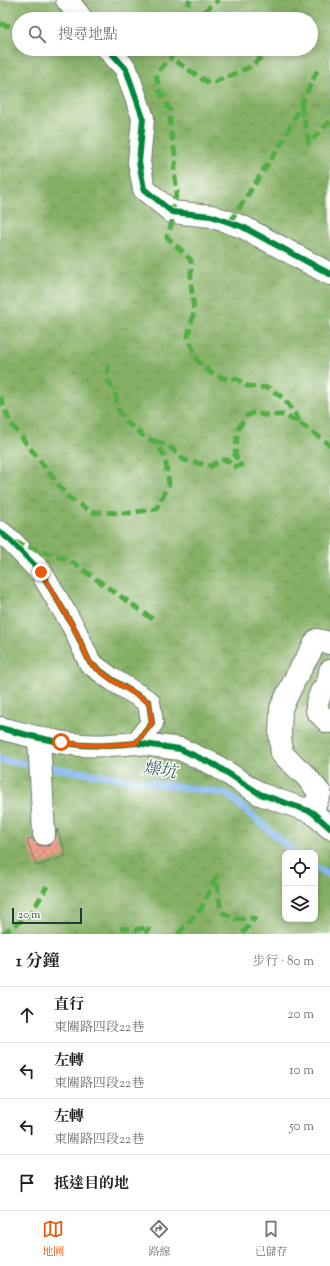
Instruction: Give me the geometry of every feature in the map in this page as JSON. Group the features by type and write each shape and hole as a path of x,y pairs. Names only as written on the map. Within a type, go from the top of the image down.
{"street":[{"path":"67,0 76,12"},
{"path":"114,56 126,69 143,118 139,162 144,189 172,212 211,216 243,227 330,274"},
{"path":"0,532 11,541 41,572 74,628 90,663 112,680 149,702 152,723 136,743"},
{"path":"312,812 320,793 305,775 282,754 280,736 281,708 296,677 325,636"},
{"path":"330,671 328,683 320,692 317,703 317,711 328,722 330,722"},
{"path":"0,728 39,738 72,744 106,746 136,743 180,749 215,765 260,794 312,812 330,828"},
{"path":"39,738 44,834"}],"green space":[{"path":"0,0 330,0 330,934 0,934"}],"building":[{"path":"57,829 66,856 36,866 27,840 33,838 38,845 50,845 55,839"}],"waterway":[{"name":"燥坑","path":"0,760 227,794 292,850"},
{"name":"燥坑","path":"318,869 330,875"}],"marked path":[{"path":"185,12 190,0"},
{"path":"203,12 219,0"},
{"path":"0,24 12,27"},
{"path":"171,56 171,58 210,84 250,67 263,56"},
{"path":"0,397 10,422 68,497 91,512 129,513 156,509 169,484 165,458 157,442 168,445 184,460 211,466 220,460 227,460 233,467 241,465 235,455 238,429 246,416 255,412 263,415 283,415 300,423 294,412 283,398 269,388 247,386 237,379 224,378 211,373 197,360 188,336 194,311 191,284 191,260 167,237 172,222 172,212 177,191 174,172 176,159 170,127 170,110 159,90 156,73 171,58"},
{"path":"230,222 284,139 318,69"},
{"path":"301,104 309,143 330,121"},
{"path":"108,365 107,378 116,397 118,409 125,421 146,438 157,442"},
{"path":"300,423 330,445"},
{"path":"14,542 69,560 154,620"},
{"path":"178,934 201,909 216,877 221,912 236,919 255,918 242,934"},
{"path":"2,934 31,914 47,886"},
{"path":"120,928 135,930 149,927 146,934"}],"cycle path":[{"path":"114,56 126,69 143,118 139,162 144,189 172,212 211,216 243,227 330,274"},
{"path":"0,532 11,541 41,572 74,628 90,663 113,680 149,702 152,723 136,743 104,745 63,743 0,728"},
{"path":"136,743 180,749 215,765 260,794 312,812 330,828"}],"route":[{"path":"41,572 74,628 90,663 112,680 149,702 152,723 136,743 106,746 61,742"}]}
